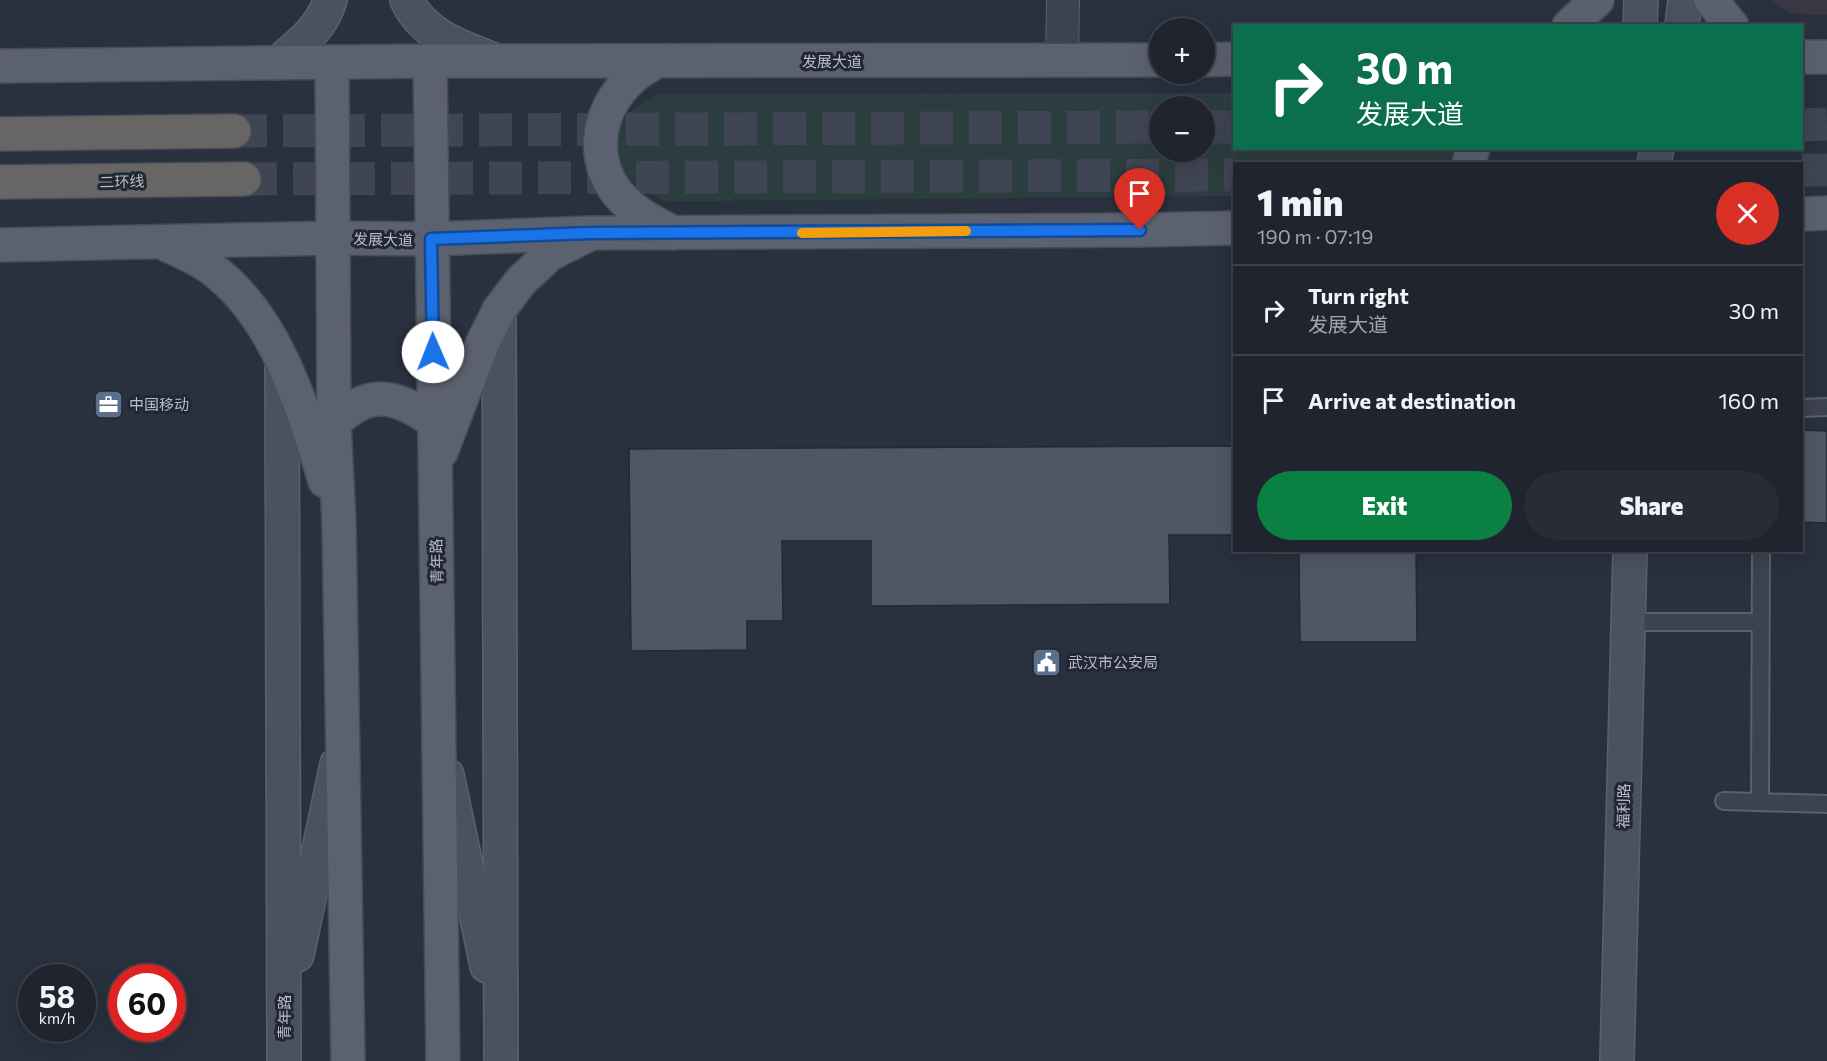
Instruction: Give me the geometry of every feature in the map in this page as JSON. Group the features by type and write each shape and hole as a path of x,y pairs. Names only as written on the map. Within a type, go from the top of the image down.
{"highway":[{"path":"0,134 234,131"},
{"name":"二环线","path":"0,182 244,179"}],"main road":[{"path":"278,63 310,36 327,10 330,0"},
{"path":"407,0 411,10 430,31 461,47 497,61"},
{"path":"1571,24 1597,0"},
{"path":"1640,24 1641,0"},
{"path":"1682,24 1685,0"},
{"path":"1711,0 1730,24"},
{"path":"1803,57 1827,57"},
{"name":"发展大道","path":"0,66 430,61 1149,60"},
{"path":"1215,60 1233,60"},
{"name":"青年路","path":"430,61 443,1061"},
{"path":"657,61 633,77 617,96 604,119 598,144 603,169 613,187 630,206 651,221 676,234"},
{"path":"332,62 334,422 339,524 348,1061"},
{"path":"1803,214 1827,213"},
{"name":"发展大道","path":"0,245 333,238 431,239 591,233 1233,228"},
{"path":"435,468 483,342 499,310 521,281 550,254 591,233"},
{"path":"162,242 208,266 237,291 258,317 302,406 339,524"},
{"path":"499,310 501,1048"},
{"name":"青年路","path":"282,362 284,1061"},
{"path":"334,422 358,405 373,399 390,399 410,406 434,421"},
{"name":"福利路","path":"1617,1061 1630,552"},
{"path":"439,735 501,1048"},
{"path":"284,1020 342,736"}],"street":[{"path":"1062,61 1063,0"}],"lane":[{"path":"1803,408 1827,406"},
{"path":"1760,802 1761,552"},
{"path":"1628,622 1760,622"},
{"path":"1724,801 1827,804"}],"shaded area":[{"path":"1771,0 1827,0 1827,15 1790,14"},
{"path":"1233,93 1233,150 1459,150 1454,162 1233,162 1233,196 663,201 631,180 617,161 616,137 623,118 658,94"}],"building":[{"path":"1803,430 1827,431 1827,523 1803,522"},
{"path":"1233,446 1233,535 1169,535 1170,604 871,606 871,541 782,541 783,621 747,621 747,650 631,651 629,449"},
{"path":"1270,552 1416,552 1417,642 1300,642 1299,555 1270,555"}],"tunnel":[{"path":"1803,125 1827,124"},
{"path":"234,131 1149,127"},
{"path":"1215,127 1233,127"},
{"path":"1803,170 1827,170"},
{"path":"244,179 1233,175"}],"slow traffic":[{"path":"802,233 966,231"}],"place":[{"name":"中国移动","path":"108,404"},
{"name":"武汉市公安局","path":"1047,662"}],"route":[{"path":"433,352 431,239 591,233 1140,230"}]}
